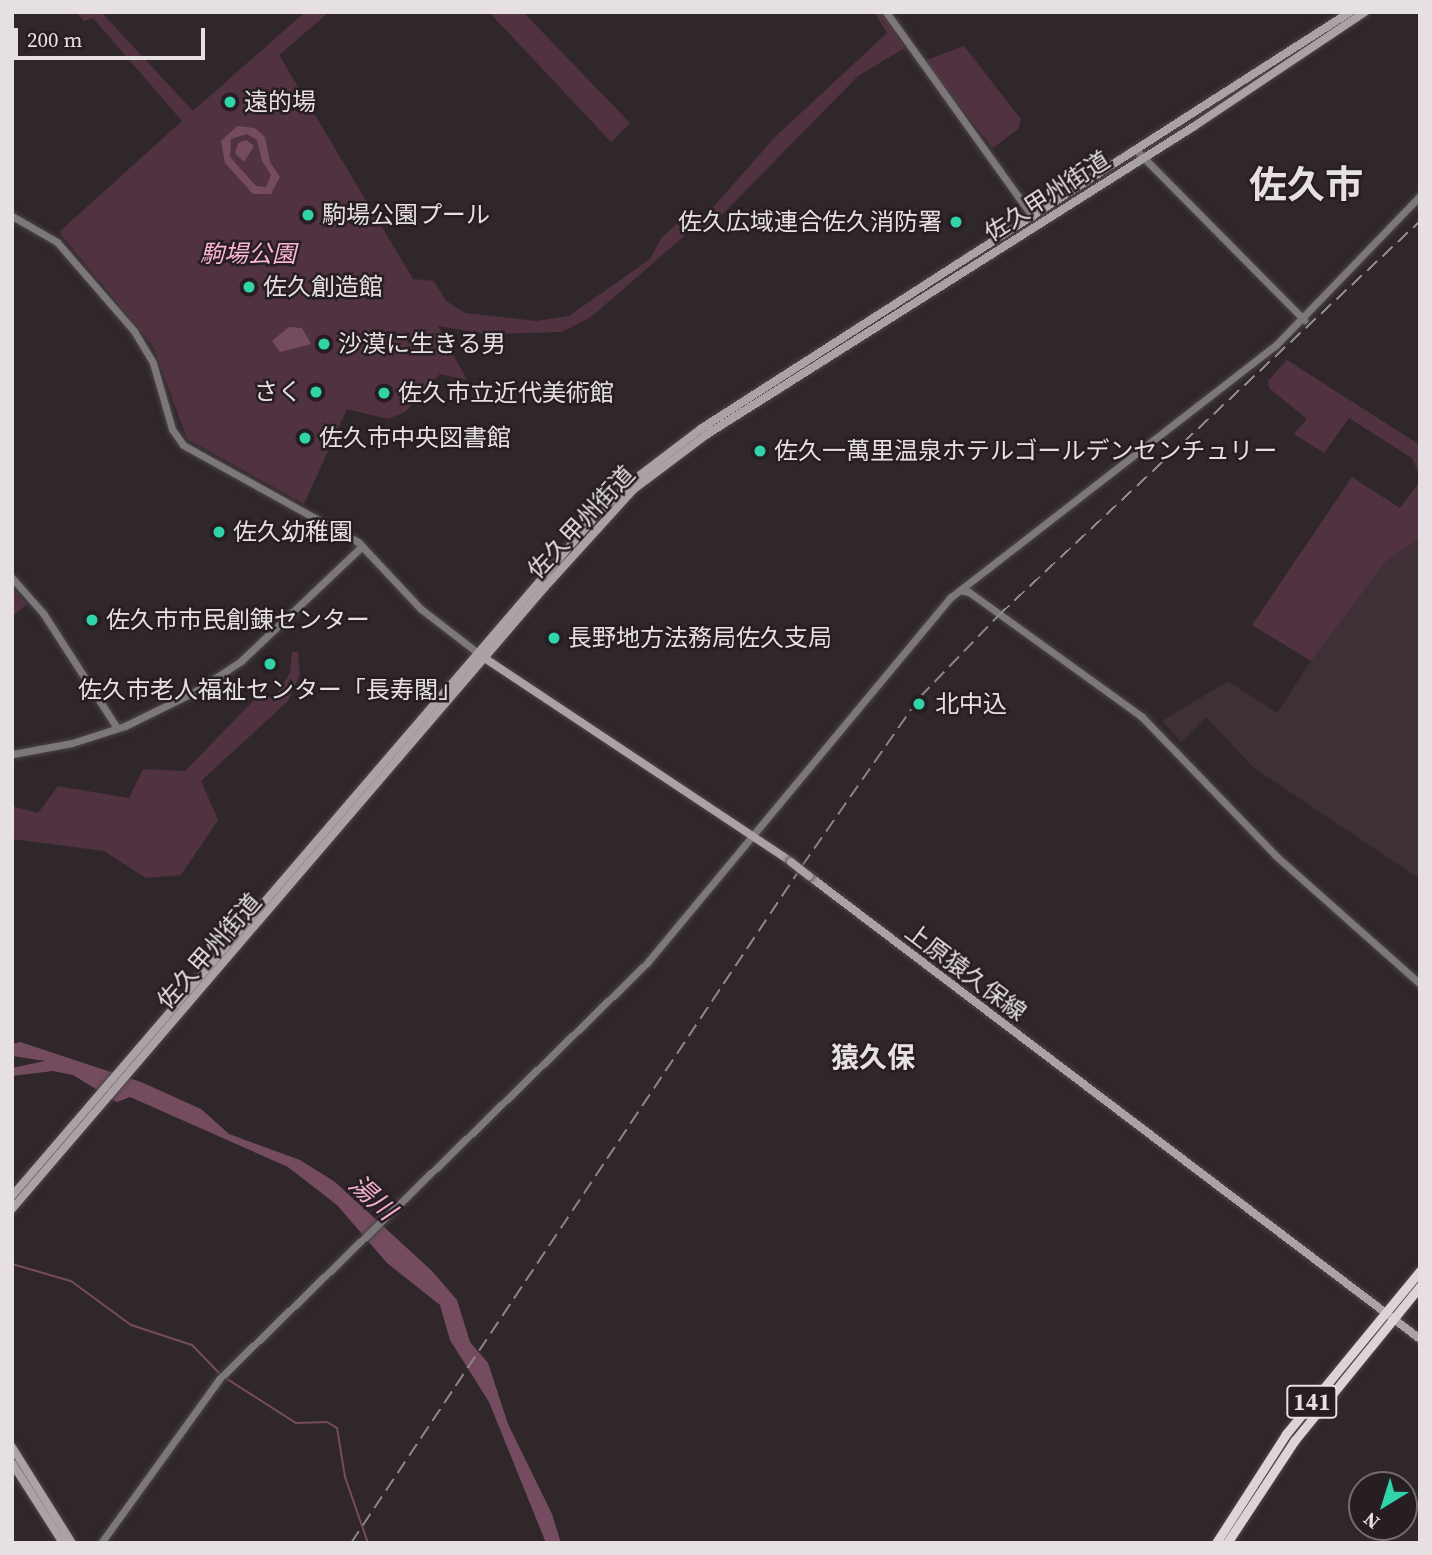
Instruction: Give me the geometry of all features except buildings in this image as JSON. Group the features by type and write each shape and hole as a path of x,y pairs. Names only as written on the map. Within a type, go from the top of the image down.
{"highway":[{"name":"141","path":"1227,1543 1275,1466 1420,1271"},
{"name":"141","path":"1216,1543 1286,1434 1389,1315 1420,1286"}],"main road":[{"name":"佐久甲州街道","path":"12,1196 93,1108 131,1072 593,519 666,453 1033,217 1140,154 1350,12"},
{"name":"佐久甲州街道","path":"12,1209 121,1069 481,656 604,518 664,464 1140,154 1364,12"},
{"name":"上原猿久保線","path":"481,656 754,835 1420,1339"},
{"path":"12,1447 72,1543"},
{"path":"12,1463 63,1543"}],"street":[{"path":"886,12 1033,217"},
{"path":"1140,154 1304,320"},
{"path":"101,1543 223,1375 630,981 960,590 1304,320 1420,196"},
{"path":"12,216 57,242 134,331 153,363 172,429 183,444 362,546 421,609 481,656"},
{"path":"13,754 72,743 117,728 172,704 241,661 362,546"},
{"path":"12,578 43,613 117,728"},
{"path":"960,590 969,592 1142,717 1285,865 1420,984"}],"shaded area":[{"path":"237,126 255,128 265,137 270,162 280,177 271,194 253,194 225,163 221,141","holes":["247,134 257,140 262,161 271,175 266,187 256,186 230,157 231,139"]},
{"path":"246,140 254,146 244,162 235,153 238,143"},
{"path":"289,327 302,328 311,344 280,352 272,341"},
{"path":"1420,493 1420,879 1254,768 1206,717 1181,742 1162,721 1228,681 1277,713"},
{"name":"湯川","path":"20,1042 141,1082 201,1109 229,1134 300,1160 335,1182 432,1271 457,1300 470,1342 488,1363 508,1424 552,1514 561,1543 546,1543 489,1402 450,1340 440,1305 387,1263 337,1205 288,1167 130,1097 117,1102 73,1075 53,1071 12,1076 12,1068 45,1061 12,1056 12,1044"}],"green space":[{"name":"駒場公園","path":"76,12 101,12 193,111 305,12 329,12 279,55 413,279 434,281 446,301 465,313 536,321 569,316 650,259 661,238 677,224 697,221 709,212 775,137 887,33 874,12 882,12 905,48 858,76 710,227 690,231 591,317 561,332 487,334 438,326 467,380 440,374 405,412 388,419 347,409 304,504 187,439 153,346 59,232 182,121 93,18 84,21"},
{"path":"489,12 523,12 630,123 611,142"},
{"path":"964,46 1021,119 1018,129 993,148 924,61"},
{"path":"1287,360 1420,445 1420,476 1412,458 1349,418 1324,453 1294,434 1307,419 1269,388 1268,381"},
{"path":"1352,477 1400,508 1420,481 1420,538 1386,561 1311,661 1252,625"},
{"path":"12,587 27,604 12,617"},
{"path":"292,652 298,652 300,675 288,701 201,781 218,820 181,875 146,878 104,851 12,839 12,806 38,813 58,786 129,798 143,769 185,771 256,698 275,697 290,673"}],"waterway":[{"path":"12,1264 71,1281 131,1325 192,1345 220,1374"},
{"path":"224,1377 296,1423 327,1422 337,1428 345,1477 368,1543"}],"railway":[{"path":"351,1543 802,866 920,697 999,615 1420,221"}],"place":[{"name":"遠的場","path":"230,102"},
{"name":"駒場公園プール","path":"308,215"},
{"name":"佐久広域連合佐久消防署","path":"956,222"},
{"name":"佐久創造館","path":"249,287"},
{"name":"沙漠に生きる男","path":"324,344"},
{"name":"さく","path":"316,392"},
{"name":"佐久市立近代美術館","path":"384,393"},
{"name":"佐久市中央図書館","path":"305,438"},
{"name":"佐久一萬里温泉ホテルゴールデンセンチュリー","path":"760,451"},
{"name":"佐久幼稚園","path":"219,532"},
{"name":"佐久市市民創錬センター","path":"92,620"},
{"name":"長野地方法務局佐久支局","path":"554,638"},
{"name":"佐久市老人福祉センター「長寿閣」","path":"270,664"},
{"name":"北中込","path":"919,704"}],"district":[{"name":"佐久市","path":"1306,186"},
{"name":"猿久保","path":"873,1057"}]}
